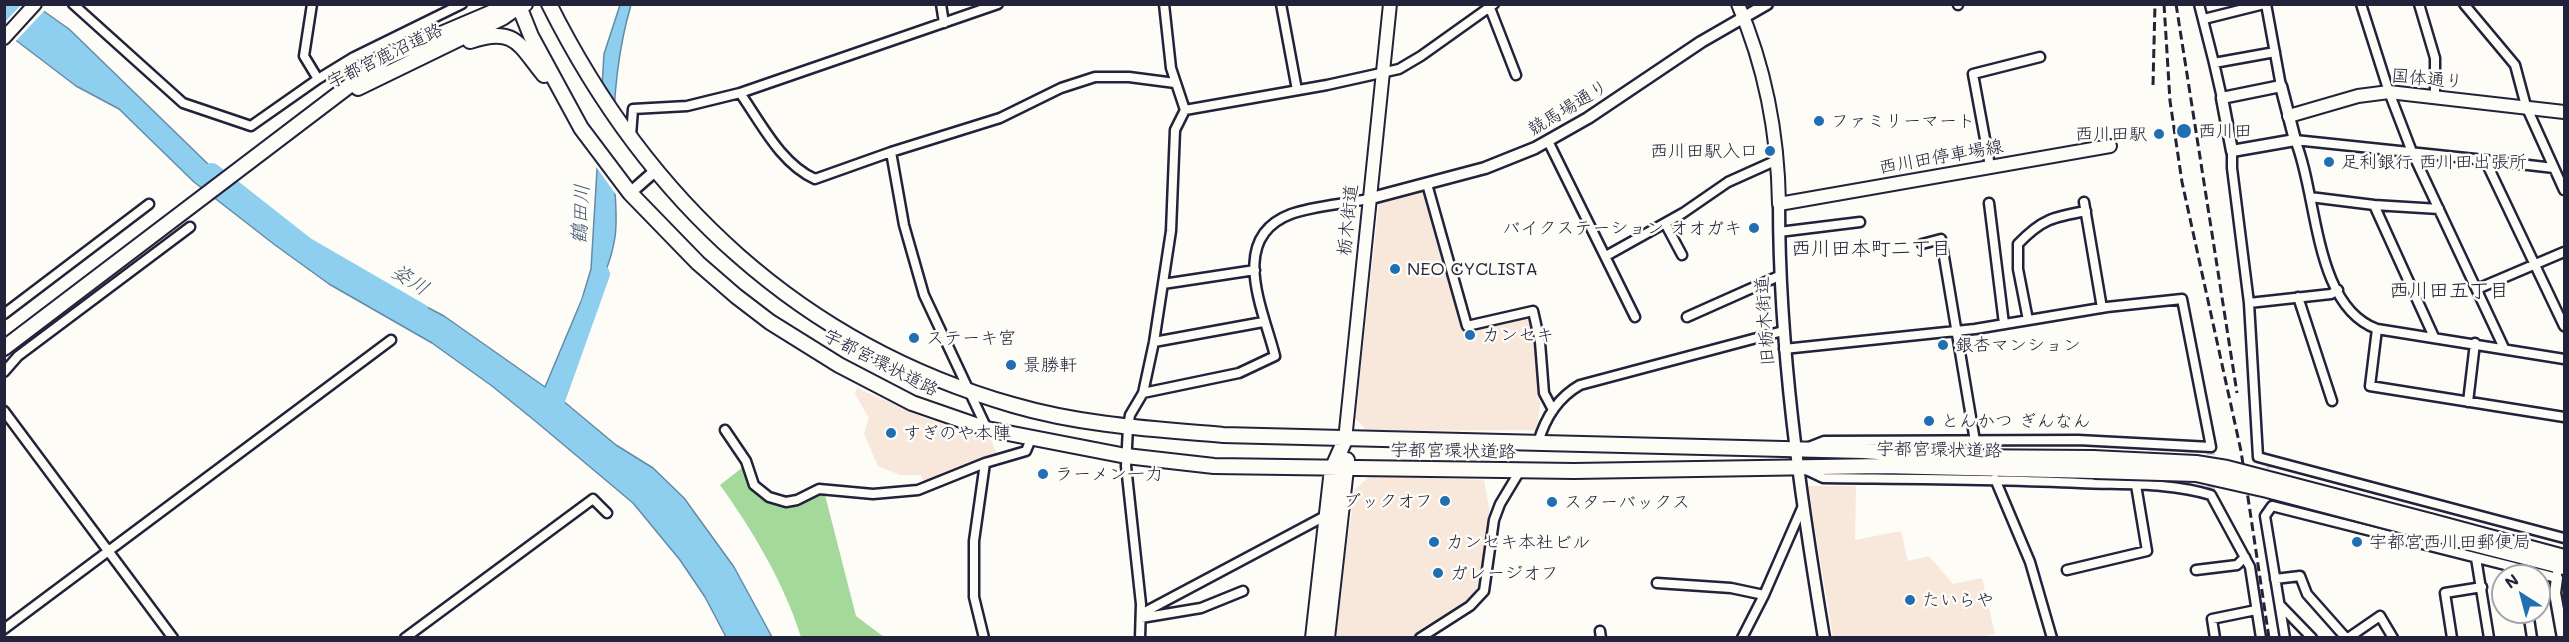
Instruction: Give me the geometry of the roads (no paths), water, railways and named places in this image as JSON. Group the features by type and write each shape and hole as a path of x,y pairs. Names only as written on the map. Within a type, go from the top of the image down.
{"highway":[{"path":"440,34 472,15 480,4"},
{"name":"宇都宮環状道路","path":"549,4 592,84 630,139 655,171 735,255 818,316 872,347 926,373 969,390 1042,412 1128,427 1223,435 1345,440 1863,451 2094,465 2196,474 2428,526 2561,564"},
{"name":"宇都宮鹿沼道路","path":"4,348 387,57 500,9 521,5"},
{"name":"宇都宮鹿沼道路","path":"318,110 385,73 418,60 502,18 521,5"},
{"name":"宇都宮環状道路","path":"521,5 562,98 591,142 627,189 698,263 736,296 786,332 839,365 902,398 987,429 1126,456 1214,466 1574,471 1798,466 2094,465"},
{"path":"418,60 483,37 500,35 520,44 562,98"},
{"name":"栃木街道","path":"1327,638 1348,469 1345,440"},
{"name":"栃木街道","path":"1313,638 1332,469 1345,440"}],"main road":[{"path":"4,38 35,4"},
{"name":"栃木街道","path":"1345,440 1368,199 1390,4"},
{"name":"旧栃木街道","path":"1738,4 1766,82 1777,160 1779,204"},
{"name":"国体通り","path":"2289,116 2358,96 2389,92 2565,112"},
{"name":"西川田停車場線","path":"1779,204 2110,146"}],"street":[{"path":"73,4 183,103 250,126 318,79 388,39 462,4"},
{"path":"312,4 304,56 318,79"},
{"path":"941,4 944,22"},
{"path":"630,139 633,109 687,106 740,93 998,4"},
{"path":"1140,638 1141,616 1126,456 1128,427 1130,415 1143,393 1154,342 1171,231 1176,130 1185,110 1175,83 1164,4"},
{"path":"1281,4 1297,90"},
{"name":"競馬場通り","path":"1368,199 1485,168 1548,141 1588,118 1701,42 1767,4"},
{"path":"2199,4 2222,98 2232,151 2232,168 2249,303 2258,457 2564,537 2555,593 2563,638"},
{"path":"2204,19 2265,4 2322,256 2350,312 2363,324 2377,329 2565,359"},
{"path":"2361,4 2389,92 2412,152 2504,348"},
{"path":"2419,4 2435,58 2435,97"},
{"path":"2464,4 2515,65 2526,106 2565,190"},
{"path":"1185,110 1399,69 1492,6 1516,75"},
{"path":"2214,63 2275,52"},
{"path":"1990,166 1973,74 2040,57"},
{"path":"740,93 786,159 804,174 815,179 891,152 1000,118 1061,88 1095,77 1129,77 1175,83"},
{"path":"2222,98 2282,86"},
{"path":"2232,151 2295,140 2554,168"},
{"path":"1548,141 1635,317"},
{"path":"891,152 904,225 921,286 987,429"},
{"path":"1606,256 1665,223 1728,182 1777,160"},
{"path":"2485,160 2565,326"},
{"path":"627,189 655,171"},
{"path":"1427,184 1467,326 1533,311 1540,342 1544,393 1552,410"},
{"path":"2310,197 2374,205 2439,209"},
{"path":"1143,393 1239,373 1275,356 1263,322 1254,280 1256,248 1267,229 1291,214 1368,199"},
{"path":"1989,203 2004,324"},
{"path":"4,314 149,204"},
{"name":"旧栃木街道","path":"1779,204 1779,276 1784,349 1802,508 1824,638"},
{"path":"2374,205 2434,337"},
{"path":"2028,320 2018,269 2018,244 2032,229 2051,217 2085,206 2102,308"},
{"path":"1779,232 1860,222"},
{"path":"1665,223 1682,255"},
{"path":"4,372 18,356 190,227"},
{"path":"1923,244 1941,239 1975,441"},
{"path":"2477,290 2565,252"},
{"path":"1163,284 1255,270"},
{"path":"1687,317 1779,276"},
{"path":"2249,303 2331,294 2338,290"},
{"path":"2298,297 2332,401"},
{"path":"1784,349 1958,331 2102,308 2182,299 2211,447 2078,440 1824,441 1797,451"},
{"path":"1154,342 1263,322"},
{"path":"2377,329 2370,386 2565,417"},
{"path":"1538,443 1545,421 1562,397 1589,382 1749,342 1783,331"},
{"path":"4,629 391,340"},
{"path":"2468,402 2475,343"},
{"path":"4,411 173,638"},
{"path":"725,430 746,461 754,485 778,501 797,500 819,489 873,494 918,490 985,463 1026,451 1031,439"},
{"path":"984,638 975,597 974,541 985,463"},
{"path":"1798,466 1823,478 1995,479 2136,485 2187,488 2211,495 2250,567 2261,638"},
{"path":"1420,638 1470,606 1484,591 1494,520 1500,504 1521,470"},
{"path":"1995,479 2030,562 2052,638"},
{"path":"2067,570 2147,551 2136,485"},
{"path":"405,638 593,499 607,513"},
{"path":"2285,638 2265,516 2272,506 2494,564"},
{"path":"1742,638 1764,596 1802,508"},
{"path":"1141,616 1327,515"},
{"path":"2196,570 2237,565 2245,557"},
{"path":"2476,558 2489,638"},
{"path":"2276,579 2300,576 2307,594 2347,638 2380,616 2390,637"},
{"path":"1657,583 1731,588 1764,596"},
{"path":"2452,638 2445,593 2482,587"},
{"path":"1141,616 1201,609 1243,591"},
{"path":"2280,605 2312,638"},
{"path":"2215,638 2212,619 2256,610"}],"water":[{"path":"4,5 35,5 69,29 246,204 294,241 347,275 387,296 421,304 444,316 545,387 582,299 591,269 604,54 620,5 631,5 622,40 615,95 613,161 615,237 603,277 566,354 556,395 616,445 653,468 684,498 734,567 772,637 726,637 705,597 680,560 633,503 492,386 432,343 329,284 194,182 119,109 76,86 5,32"}],"waterway":[{"name":"姿川","path":"212,172 306,246 420,312"},
{"name":"鶴田川","path":"550,417 601,274"}],"tunnel":[{"path":"2211,447 2211,495"},
{"path":"2269,460 2279,508"}],"railway":[{"path":"2153,85 2155,4"},
{"path":"2164,4 2170,101 2182,182 2241,451 2269,638"},
{"path":"2176,4 2237,393"}],"place":[{"name":"ファミリーマート","path":"1819,121"},
{"name":"西川田","path":"2184,131"},
{"name":"西川田駅","path":"2159,134"},
{"name":"西川田駅入口","path":"1770,151"},
{"name":"足利銀行 西川田出張所","path":"2329,162"},
{"name":"バイクステーション オオガキ","path":"1754,228"},
{"name":"NEO CYCLISTA","path":"1395,269"},
{"name":"カンセキ","path":"1470,335"},
{"name":"ステーキ宮","path":"914,338"},
{"name":"銀杏マンション","path":"1943,345"},
{"name":"景勝軒","path":"1011,365"},
{"name":"とんかつ ぎんなん","path":"1929,421"},
{"name":"すぎのや本陣","path":"891,433"},
{"name":"ラーメン一力","path":"1043,474"},
{"name":"ブックオフ","path":"1445,501"},
{"name":"スターバックス","path":"1552,502"},
{"name":"カンセキ本社ビル","path":"1434,542"},
{"name":"宇都宮西川田郵便局","path":"2357,542"},
{"name":"ガレージオフ","path":"1438,573"},
{"name":"たいらや","path":"1910,600"}],"district":[{"name":"西川田本町二丁目","path":"1871,249"},
{"name":"西川田五丁目","path":"2449,291"}]}
